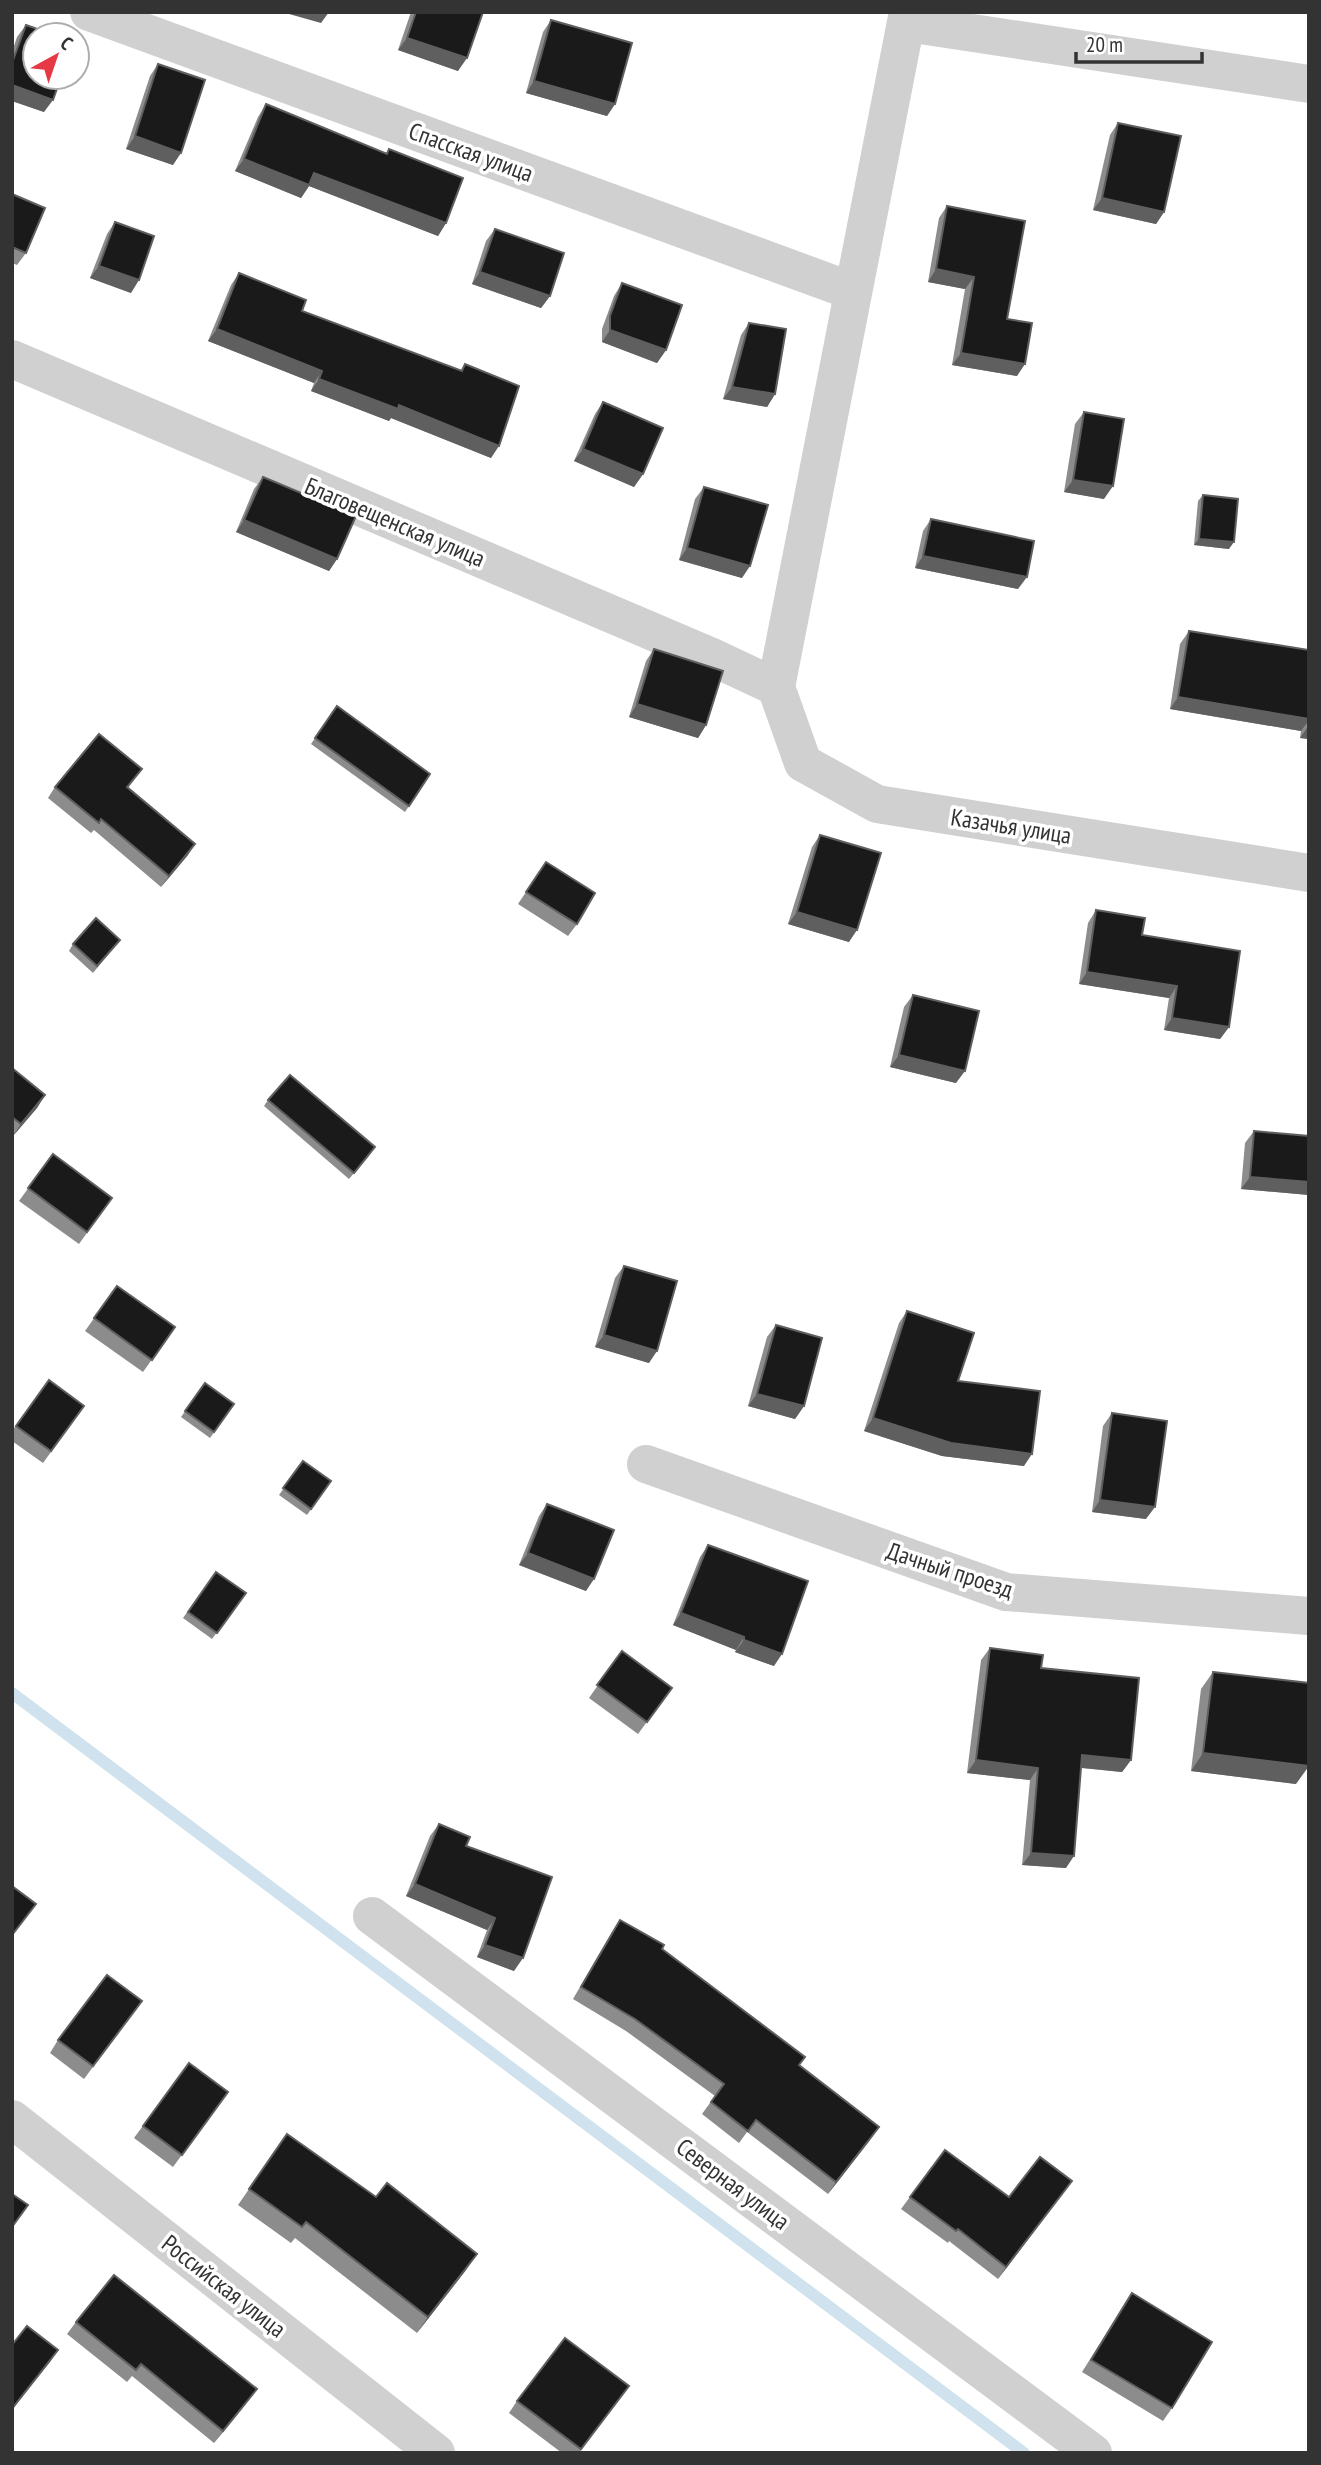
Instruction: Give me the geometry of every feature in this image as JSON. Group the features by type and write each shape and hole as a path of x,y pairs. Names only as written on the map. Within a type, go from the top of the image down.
{"street":[{"name":"Спасская улица","path":"89,12 852,291"},
{"path":"776,687 907,18 1309,84"},
{"name":"Благовещенская улица","path":"12,359 712,657 776,687"},
{"name":"Казачья улица","path":"776,687 803,763 877,804 1309,873"},
{"name":"Дачный проезд","path":"646,1464 1006,1592 1309,1616"},
{"name":"Северная улица","path":"372,1916 1093,2453"},
{"name":"Российская улица","path":"12,2119 436,2453"}],"building":[{"path":"416,12 483,12 467,58 407,38"},
{"path":"551,20 632,43 615,104 534,81"},
{"path":"21,39 21,88 12,85 12,63"},
{"path":"158,64 205,80 181,153 135,136"},
{"path":"28,91 56,91 53,100"},
{"path":"266,104 387,154 389,149 463,178 446,223 314,173 309,185 244,159"},
{"path":"1118,123 1181,136 1164,212 1102,198"},
{"path":"12,194 45,208 26,253 12,247"},
{"path":"947,206 1025,221 1007,319 1032,323 1025,364 961,353 974,277 936,269"},
{"path":"115,222 154,236 139,280 99,266"},
{"path":"495,229 564,253 550,296 480,272"},
{"path":"239,273 306,300 302,311 462,371 465,364 519,386 499,446 399,405 398,409 319,379 322,371 217,329"},
{"path":"622,283 682,305 666,350 610,330 610,316"},
{"path":"749,323 786,329 775,394 732,387"},
{"path":"603,402 663,428 643,474 583,449"},
{"path":"1084,412 1124,419 1113,486 1073,480"},
{"path":"263,477 356,516 337,559 244,520"},
{"path":"704,487 768,505 750,566 687,548"},
{"path":"1203,495 1238,499 1234,542 1199,539"},
{"path":"931,519 1034,541 1027,577 923,556"},
{"path":"1189,631 1309,650 1309,719 1178,697"},
{"path":"654,649 723,671 706,725 637,704"},
{"path":"337,706 430,774 409,806 315,738"},
{"path":"99,734 142,769 127,787 195,844 169,876 101,819 99,823 55,787"},
{"path":"820,835 881,853 857,930 797,912"},
{"path":"546,862 595,893 577,924 526,892"},
{"path":"1096,910 1145,918 1142,935 1240,951 1229,1027 1172,1018 1177,986 1087,972"},
{"path":"96,918 120,940 97,966 73,944"},
{"path":"913,995 979,1011 965,1071 899,1055"},
{"path":"12,1068 45,1095 21,1124 12,1117"},
{"path":"290,1075 375,1147 354,1173 268,1100"},
{"path":"1254,1131 1309,1136 1309,1182 1250,1177"},
{"path":"53,1154 112,1198 87,1232 28,1188"},
{"path":"624,1266 677,1281 657,1351 604,1335"},
{"path":"117,1286 175,1327 152,1360 94,1318"},
{"path":"907,1311 974,1333 958,1381 1040,1391 1032,1454 951,1443 873,1418"},
{"path":"776,1325 822,1338 804,1406 757,1394"},
{"path":"49,1380 84,1406 51,1451 16,1426"},
{"path":"205,1383 234,1404 214,1432 185,1411"},
{"path":"1112,1413 1167,1421 1155,1507 1100,1500"},
{"path":"303,1461 331,1481 311,1509 283,1488"},
{"path":"547,1504 614,1530 594,1579 528,1553"},
{"path":"708,1545 808,1581 782,1654 681,1613"},
{"path":"216,1572 246,1593 217,1633 188,1612"},
{"path":"990,1648 1043,1655 1041,1668 1139,1678 1131,1760 1082,1755 1074,1856 1031,1853 1038,1768 976,1760"},
{"path":"622,1651 672,1688 647,1722 597,1685"},
{"path":"1213,1672 1309,1683 1309,1766 1203,1753"},
{"path":"439,1824 470,1837 466,1846 552,1877 523,1958 485,1945 495,1918 415,1884"},
{"path":"12,1886 36,1904 12,1935"},
{"path":"620,1920 664,1945 662,1949 805,2057 799,2065 879,2127 836,2182 756,2120 748,2131 711,2102 724,2084 635,2019 581,1987"},
{"path":"107,1975 142,2001 93,2066 58,2040"},
{"path":"189,2063 228,2092 182,2155 143,2126"},
{"path":"287,2134 376,2197 387,2183 477,2254 428,2317 306,2222 302,2227 249,2189"},
{"path":"945,2150 1009,2197 1040,2157 1072,2181 1006,2267 958,2229 956,2231 910,2197"},
{"path":"12,2194 28,2205 12,2227"},
{"path":"114,2275 257,2389 223,2431 141,2364 136,2370 76,2322"},
{"path":"1132,2293 1212,2342 1172,2408 1091,2360"},
{"path":"27,2326 58,2350 14,2406 12,2345"},
{"path":"565,2338 629,2386 581,2449 517,2401"}],"waterway":[{"path":"12,1693 1024,2453"}]}
